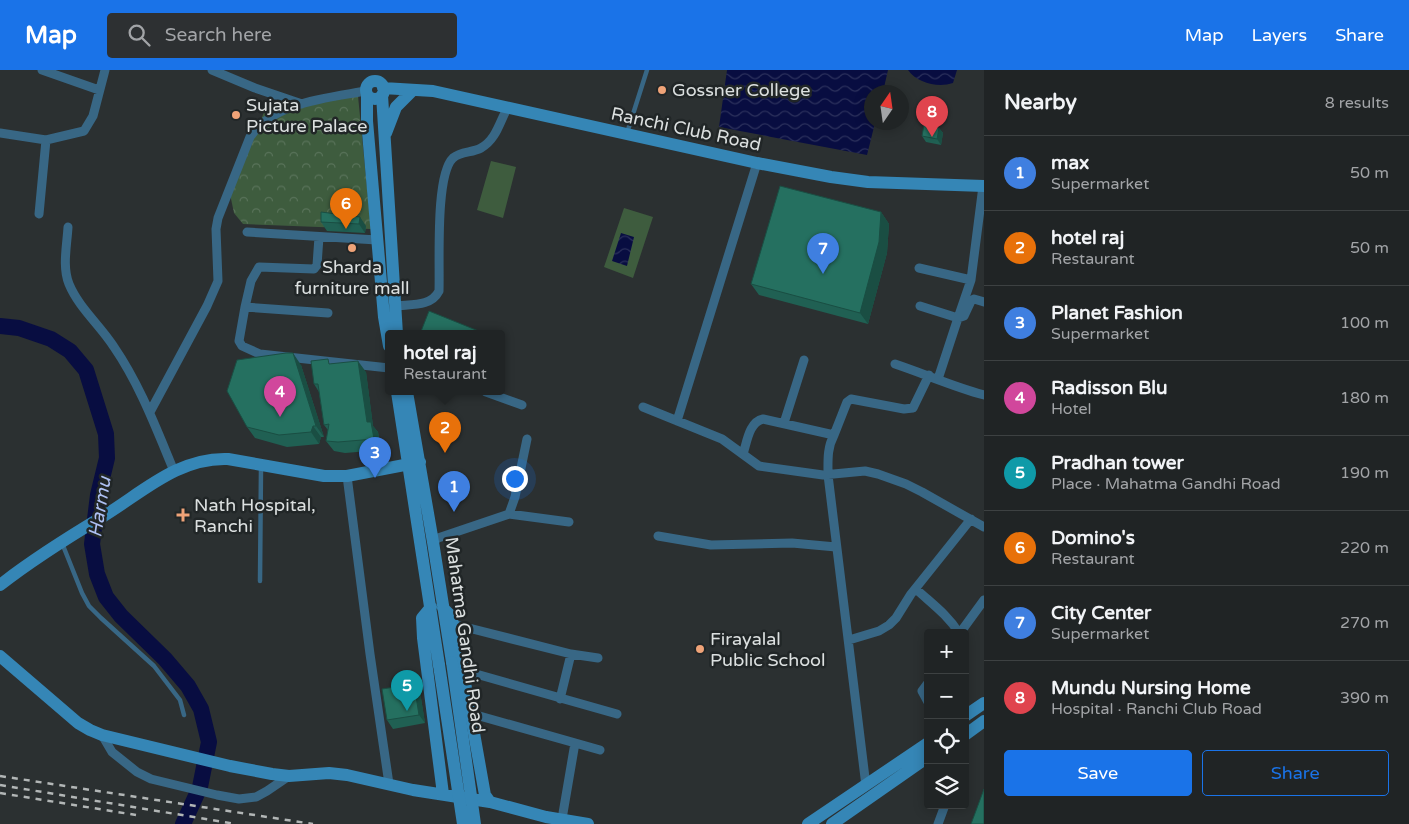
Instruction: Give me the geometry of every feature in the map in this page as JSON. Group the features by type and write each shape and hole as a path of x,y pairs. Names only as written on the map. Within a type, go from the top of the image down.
{"street":[{"path":"42,70 99,90"},
{"path":"0,133 46,140 84,131 93,116 105,70"},
{"path":"212,70 255,88 302,104"},
{"path":"381,70 374,86 367,113 386,330"},
{"path":"150,412 207,306 218,281 216,229 218,218 245,147 256,128 283,112 302,104 374,86"},
{"path":"374,86 384,138 397,330"},
{"name":"Ranchi Club Road","path":"374,86 432,91 756,163 831,177 868,182 984,186"},
{"path":"384,138 396,107 413,90"},
{"path":"395,306 430,302 439,291 440,211 445,173 453,158 460,153 482,148 493,137 508,107"},
{"path":"39,214 46,140"},
{"path":"677,421 756,163"},
{"path":"938,379 970,280 984,186"},
{"path":"68,227 66,263 69,285 79,302 115,348 138,385 174,471"},
{"path":"247,232 377,240"},
{"path":"319,237 317,265 314,269 259,267 251,282 244,307 239,341 242,346 269,355 385,368"},
{"path":"919,268 970,280"},
{"path":"920,306 958,318 964,316 971,301 974,299 984,302"},
{"path":"244,307 328,313"},
{"path":"784,422 804,360"},
{"path":"895,364 965,390 984,395"},
{"path":"866,786 836,547 828,475 828,453 830,443 847,402 851,399 904,409 913,408 928,375"},
{"name":"Mahatma Gandhi Road","path":"398,395 433,542 437,608"},
{"name":"Mahatma Gandhi Road","path":"407,395 414,463 446,663 475,824"},
{"path":"494,395 522,405"},
{"path":"643,407 722,439 759,466 828,475 865,471 878,474 906,484 984,528"},
{"path":"743,454 751,429 758,420 771,419 834,435"},
{"path":"509,514 515,497 527,439"},
{"path":"0,585 74,533 103,517 174,471 203,460 214,458 324,476 347,476 414,463"},
{"path":"347,476 389,784"},
{"path":"433,542 438,538 509,514 569,522"},
{"path":"848,640 884,629 896,618 916,589 971,519"},
{"path":"658,536 711,545 792,543 836,547"},
{"path":"916,589 943,613 956,629"},
{"path":"962,629 984,600"},
{"path":"443,794 422,618 437,608 450,615 456,632 485,795 490,802"},
{"path":"453,624 571,654 598,658"},
{"path":"560,699 571,654"},
{"path":"0,656 78,723 102,734 230,766 272,774 289,776 329,773 490,802 562,820 588,824"},
{"name":"Mahatma Gandhi Road","path":"446,663 463,824"},
{"path":"462,670 617,714"},
{"path":"969,713 984,703"},
{"path":"969,719 984,709"},
{"path":"469,713 600,750"},
{"path":"969,728 984,717"},
{"path":"969,732 984,721"},
{"path":"102,734 112,752 137,772 151,779 217,795 239,799 256,797 289,776"},
{"path":"562,820 575,743"},
{"path":"808,824 924,746"},
{"path":"817,824 924,752"},
{"path":"832,824 924,760"},
{"path":"838,824 925,764"},
{"path":"938,824 944,809"}],"lane":[{"path":"626,134 647,70"},
{"path":"260,581 261,465"},
{"path":"61,542 89,606 154,666 180,700 184,715"}],"green space":[{"path":"358,96 371,229 243,224 234,213 230,194 265,110"},
{"path":"491,161 516,167 503,218 477,210"},
{"path":"624,208 653,217 633,278 604,267"}],"water":[{"path":"727,70 888,70 885,85 864,85 864,130 873,130 867,155 719,127"},
{"path":"908,70 957,70 953,83 935,85 922,81"},
{"path":"621,233 634,237 627,266 612,261"}],"building":[{"path":"924,125 939,128 937,139 922,136"},
{"path":"780,186 881,212 879,242 860,313 751,284"},
{"path":"321,212 360,217 359,224 321,222"},
{"path":"429,311 476,330 422,330"},
{"path":"293,353 316,426 313,426 311,432 279,435 247,427 227,391 237,360"},
{"path":"328,359 329,364 358,361 367,422 371,422 374,439 326,441 329,424 324,425 318,384 314,384 311,361"},
{"path":"414,684 419,715 387,720 382,689"},
{"path":"984,789 984,824 971,824"}],"waterway":[{"name":"Harmu","path":"0,326 19,328 51,339 70,351 86,370 106,434 107,458 98,495 92,544 97,574 106,597 121,616 165,659 188,686 201,709 209,742 200,787 183,824"}],"railway":[{"path":"0,776 313,824"},
{"path":"0,785 236,824"},
{"path":"0,793 136,815"}],"place":[{"name":"Gossner College","path":"662,90"},
{"name":"Sujata Picture Palace","path":"236,115"},
{"name":"Mundu Nursing Home","path":"932,137"},
{"name":"Domino's","path":"346,229"},
{"name":"Sharda furniture mall","path":"352,248"},
{"name":"City Center","path":"823,274"},
{"name":"Radisson Blu","path":"280,417"},
{"name":"hotel raj","path":"445,453"},
{"name":"Planet Fashion","path":"375,478"},
{"name":"max","path":"454,512"},
{"name":"Nath Hospital, Ranchi","path":"183,515"},
{"name":"Firayalal Public School","path":"700,649"},
{"name":"Pradhan tower","path":"407,711"}]}
